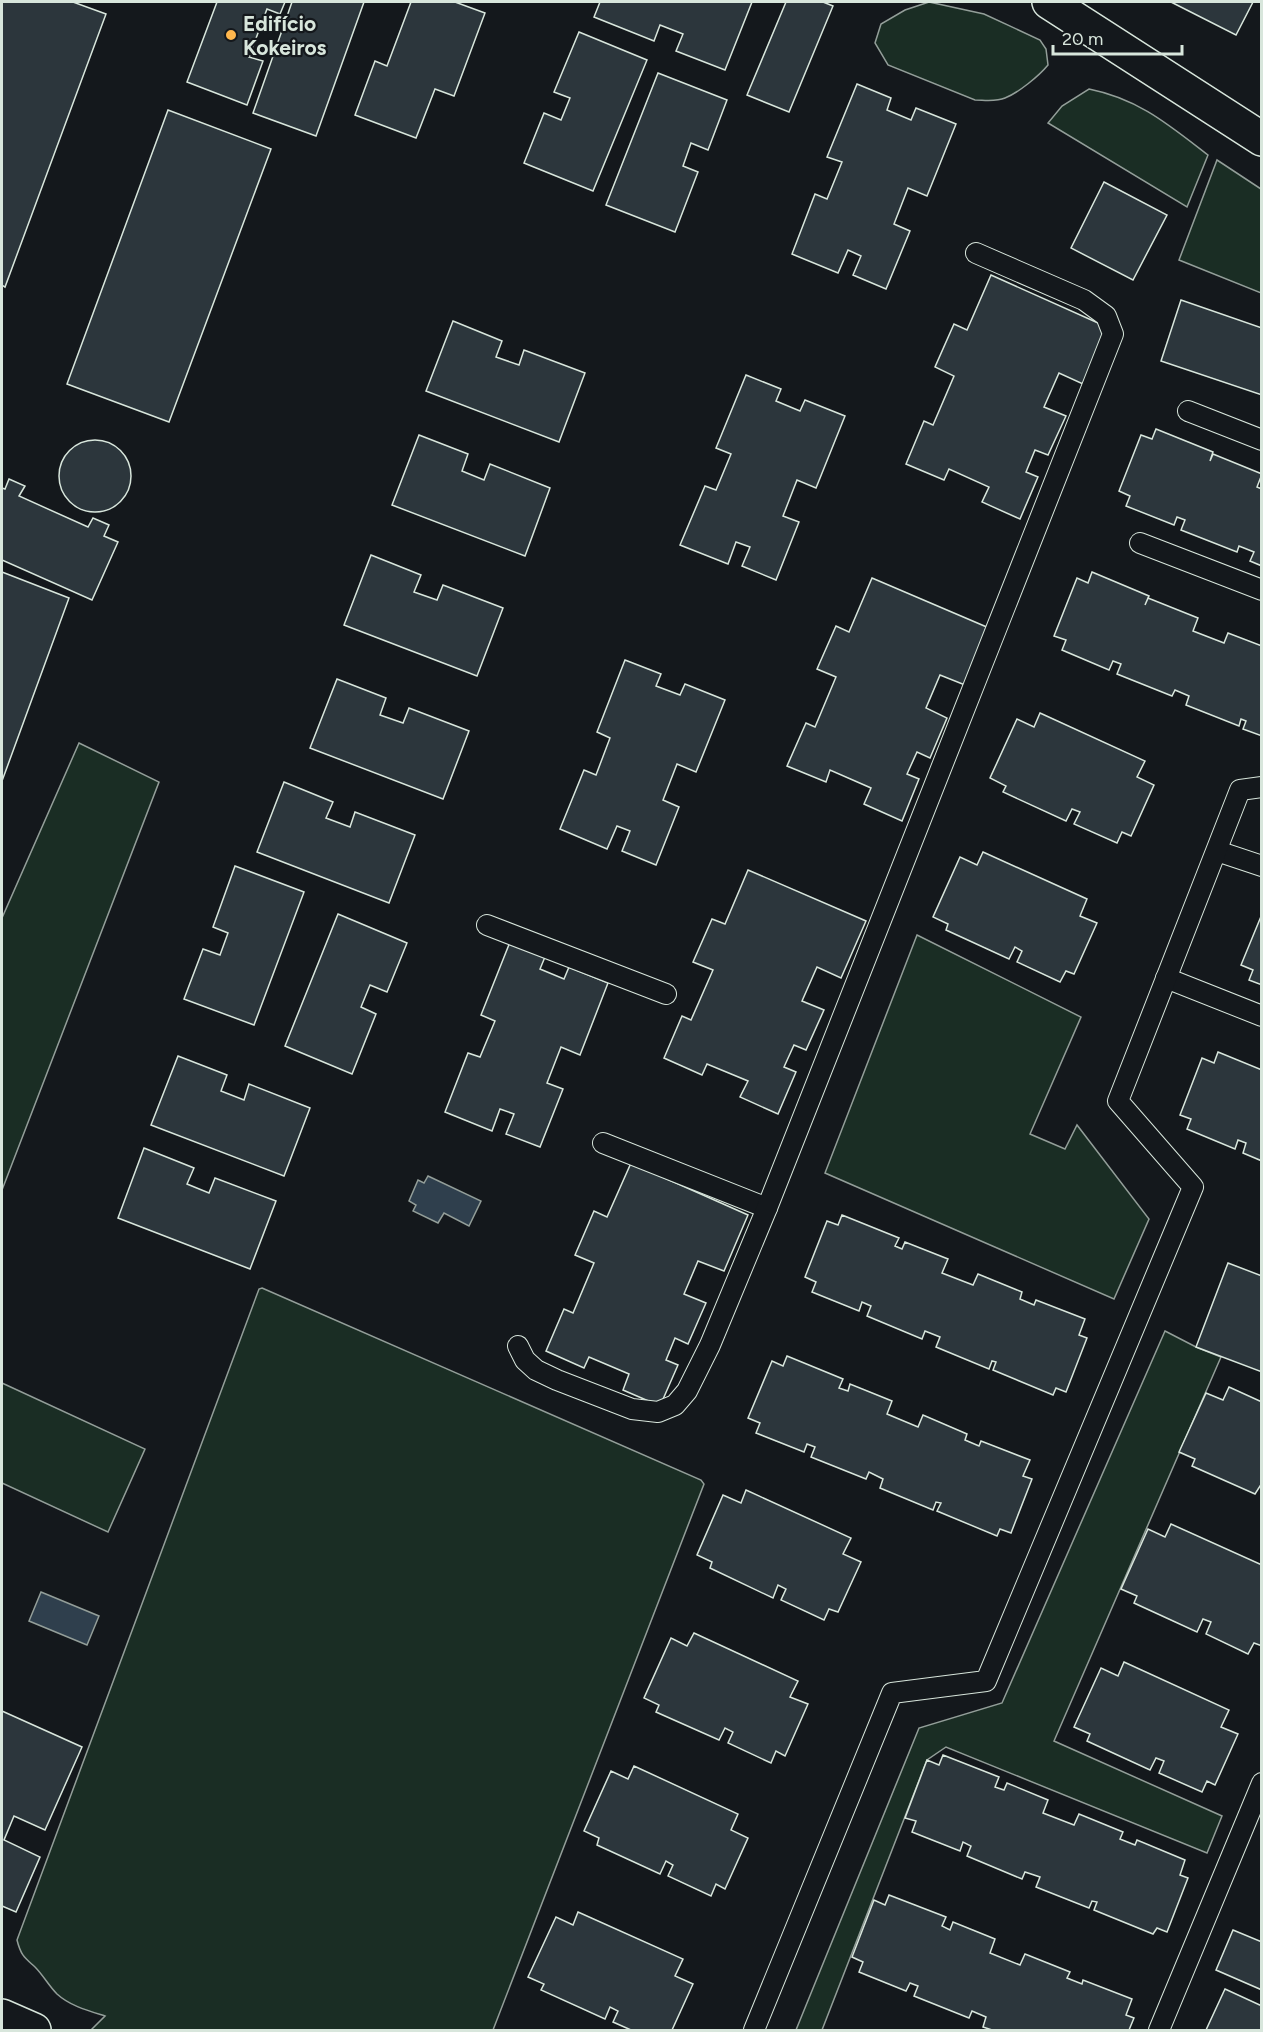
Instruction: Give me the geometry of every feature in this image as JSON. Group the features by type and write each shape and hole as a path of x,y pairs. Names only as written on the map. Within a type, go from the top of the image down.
{"main road":[{"path":"1049,2 1262,139"},
{"path":"2,2016 34,2031"}],"lane":[{"path":"519,1346 525,1360 536,1370 557,1380 632,1409 658,1412 675,1404 687,1391 710,1345 1113,334 1106,316 1084,300 976,253"},
{"path":"1188,411 1262,440"},
{"path":"1140,543 1262,590"},
{"path":"754,2031 892,1693 986,1681 1193,1187 1118,1101 1240,790 1262,787"},
{"path":"1216,851 1262,866"},
{"path":"487,926 666,994"},
{"path":"1166,978 1262,1016"},
{"path":"603,1143 766,1208"},
{"path":"1159,2031 1262,1783"}],"green space":[{"path":"929,2 984,14 1040,40 1046,49 1048,65 1034,79 1010,96 1001,99 975,100 888,65 875,43 881,24 905,10"},
{"path":"1089,89 1123,99 1153,114 1208,155 1187,207 1048,123 1062,106"},
{"path":"1217,160 1261,189 1261,293 1179,260"},
{"path":"79,743 159,782 2,1190 2,918"},
{"path":"917,935 1081,1017 1030,1134 1065,1149 1077,1125 1149,1219 1114,1299 825,1173"},
{"path":"262,1288 701,1480 704,1484 493,2030 91,2030 105,2016 74,2005 62,1998 20,1950 17,1940 259,1289"},
{"path":"1165,1331 1221,1357 1054,1741 1222,1816 1207,1853 946,1747 927,1760 822,2030 796,2030 919,1728 1002,1703"},
{"path":"2,1383 145,1449 108,1532 2,1483"}],"water":[{"path":"428,1176 481,1201 469,1226 444,1213 438,1223 413,1211 416,1205 409,1201 418,1180 424,1183"},
{"path":"41,1592 99,1616 87,1645 29,1621"}],"building":[{"path":"2,2 73,2 106,14 5,287 2,285"},
{"name":"Edifício Kokeiros","path":"217,2 285,2 280,14 267,9 249,57 263,61 247,105 187,82"},
{"path":"292,2 364,2 316,136 253,113"},
{"path":"411,2 455,2 485,13 454,96 435,89 416,138 355,115 375,61 387,66"},
{"path":"600,2 752,2 725,70 676,51 683,34 660,25 654,41 594,17"},
{"path":"786,2 823,2 833,6 789,112 747,95"},
{"path":"1171,2 1253,2 1236,35"},
{"path":"579,32 647,60 593,191 524,163 544,113 561,120 570,98 554,92"},
{"path":"658,73 727,100 708,150 691,143 683,166 698,172 675,232 606,205"},
{"path":"857,84 891,98 887,110 911,120 916,108 956,124 927,196 908,188 894,224 910,231 886,289 853,275 861,256 848,250 838,273 792,254 815,194 827,199 842,162 827,157"},
{"path":"168,110 271,149 169,422 67,384"},
{"path":"1104,182 1167,215 1133,280 1071,248"},
{"path":"991,275 1107,327 1083,384 1059,373 1044,407 1066,416 1048,455 1035,450 1026,472 1038,477 1020,519 982,502 989,487 949,469 944,480 906,464 924,421 933,425 954,376 935,367 954,324 967,330"},
{"path":"1181,300 1262,328 1262,395 1161,361"},
{"path":"453,321 502,341 496,357 519,365 524,350 585,373 559,442 426,391"},
{"path":"746,375 781,389 776,401 800,411 805,400 845,416 816,488 797,480 783,516 799,522 776,580 742,566 750,547 736,542 728,564 680,545 705,486 716,490 731,454 716,448"},
{"path":"1156,429 1213,452 1210,461 1213,454 1262,474 1257,487 1262,489 1262,566 1250,561 1254,552 1239,546 1237,552 1181,530 1185,520 1177,517 1174,525 1126,506 1130,496 1119,491 1141,435 1152,439"},
{"path":"419,435 468,454 462,471 484,480 490,464 550,488 525,556 392,505"},
{"path":"102,440 121,450 129,462 131,476 129,490 121,502 109,510 88,512 69,502 61,490 59,469 69,450 81,442"},
{"path":"9,479 25,486 19,496 88,527 93,518 109,525 104,536 118,542 92,600 2,560 2,488 5,489"},
{"path":"371,555 421,575 414,592 437,600 443,585 503,608 477,676 344,625"},
{"path":"2,572 69,598 2,781"},
{"path":"1092,572 1198,618 1193,631 1224,643 1228,633 1262,646 1262,736 1243,729 1246,721 1241,719 1239,726 1186,705 1189,696 1175,690 1172,696 1117,674 1121,664 1113,661 1109,670 1062,650 1066,640 1054,636 1077,578 1088,583"},
{"path":"872,578 989,628 965,685 940,675 926,708 947,718 930,758 917,752 907,774 919,779 902,821 864,804 871,788 830,770 826,782 787,766 806,723 815,727 836,677 817,669 836,626 849,632"},
{"path":"625,660 661,674 656,686 680,695 685,684 725,700 696,772 677,764 663,800 679,807 656,865 622,851 630,831 617,826 607,849 560,829 584,770 596,775 610,738 597,732"},
{"path":"337,679 386,698 380,715 403,723 409,708 469,731 443,799 310,748"},
{"path":"1040,713 1145,761 1137,777 1154,785 1131,836 1122,832 1117,843 1074,824 1080,812 1072,809 1066,821 1003,792 1006,786 990,778 1017,719 1034,727"},
{"path":"284,782 333,802 326,818 350,827 355,812 415,835 389,903 257,852"},
{"path":"983,852 1087,899 1080,916 1097,923 1074,974 1066,971 1060,982 1017,962 1022,951 1015,947 1009,959 946,930 948,924 933,917 960,857 977,865"},
{"path":"235,866 304,892 254,1025 184,999 203,949 220,955 228,933 213,927"},
{"path":"748,870 866,921 841,978 817,967 802,1001 824,1010 806,1050 794,1045 784,1067 796,1072 778,1114 740,1097 748,1081 707,1064 702,1075 664,1058 682,1016 691,1020 713,970 693,962 712,919 725,924"},
{"path":"338,914 407,943 387,992 370,985 361,1007 376,1014 352,1074 285,1046"},
{"path":"1262,914 1262,985 1249,980 1253,970 1241,965"},
{"path":"510,942 545,957 540,969 564,979 569,967 608,983 580,1055 561,1047 547,1083 563,1089 540,1147 506,1134 514,1114 500,1109 492,1131 445,1112 468,1053 480,1057 495,1021 481,1015"},
{"path":"1218,1052 1262,1070 1262,1161 1243,1153 1246,1143 1238,1140 1235,1149 1187,1129 1191,1119 1180,1115 1202,1058 1214,1063"},
{"path":"178,1056 227,1075 221,1091 244,1100 249,1084 310,1108 284,1176 151,1125"},
{"path":"144,1148 194,1168 187,1184 209,1193 215,1178 276,1201 250,1269 118,1218"},
{"path":"631,1163 748,1215 724,1271 698,1261 684,1294 706,1303 688,1344 675,1338 666,1360 678,1365 660,1406 623,1390 629,1374 589,1357 584,1368 546,1351 564,1309 573,1313 594,1263 575,1255 594,1211 607,1217"},
{"path":"842,1215 899,1238 895,1246 902,1249 905,1242 948,1259 942,1273 973,1285 978,1274 1022,1292 1020,1299 1034,1305 1036,1300 1085,1319 1079,1335 1087,1338 1066,1392 1056,1388 1053,1395 993,1370 996,1362 992,1361 989,1369 936,1347 940,1337 925,1331 922,1339 867,1316 871,1306 862,1302 859,1311 812,1292 816,1282 805,1277 827,1221 838,1225"},
{"path":"1228,1263 1262,1276 1262,1372 1196,1347"},
{"path":"787,1356 843,1379 839,1388 848,1391 850,1384 892,1401 887,1414 918,1427 923,1415 967,1434 965,1440 979,1446 981,1441 1030,1460 1023,1476 1032,1479 1011,1533 1000,1529 997,1536 937,1511 941,1503 936,1502 933,1510 880,1488 883,1479 869,1472 866,1479 811,1457 815,1447 807,1444 804,1452 756,1433 760,1423 748,1418 772,1361 783,1366"},
{"path":"1229,1387 1262,1402 1262,1483 1255,1494 1192,1466 1195,1459 1179,1452 1206,1393 1223,1400"},
{"path":"746,1490 851,1538 843,1554 861,1562 838,1612 829,1609 824,1620 781,1600 786,1589 778,1585 773,1598 710,1568 712,1562 697,1555 723,1495 741,1503"},
{"path":"1171,1524 1262,1565 1262,1646 1254,1643 1248,1654 1206,1634 1211,1622 1203,1619 1197,1632 1134,1603 1137,1596 1121,1589 1148,1529 1165,1537"},
{"path":"694,1633 798,1681 790,1697 808,1704 785,1756 776,1751 771,1763 728,1743 733,1732 725,1728 719,1740 656,1712 659,1705 644,1698 671,1638 687,1646"},
{"path":"1124,1662 1229,1710 1221,1727 1238,1734 1215,1785 1207,1781 1202,1792 1159,1773 1164,1761 1156,1758 1150,1770 1087,1741 1090,1734 1074,1727 1101,1668 1118,1676"},
{"path":"2,1711 82,1747 45,1830 14,1816 4,1840 40,1857 16,1912 2,1906"},
{"path":"943,1755 999,1777 995,1787 1004,1790 1007,1783 1048,1800 1043,1813 1074,1825 1079,1814 1123,1832 1120,1839 1135,1845 1137,1840 1185,1860 1180,1875 1188,1878 1167,1932 1157,1928 1153,1934 1094,1910 1097,1902 1092,1901 1089,1908 1036,1887 1040,1877 1025,1872 1022,1879 967,1856 971,1846 963,1842 960,1851 912,1832 916,1821 905,1818 927,1760 939,1765"},
{"path":"634,1766 738,1814 731,1830 748,1838 725,1889 716,1884 711,1896 668,1876 673,1865 666,1861 660,1874 597,1845 599,1838 584,1831 611,1771 628,1779"},
{"path":"889,1895 946,1917 942,1926 950,1930 953,1922 995,1939 990,1953 1020,1965 1025,1954 1070,1972 1067,1978 1082,1984 1083,1980 1132,1999 1126,2015 1134,2018 1129,2030 992,2030 983,2027 986,2017 972,2011 969,2018 914,1996 918,1986 910,1983 906,1991 859,1972 863,1962 852,1957 874,1900 885,1905"},
{"path":"578,1912 683,1959 675,1976 693,1984 672,2030 631,2030 613,2022 618,2011 610,2007 605,2019 541,1990 544,1984 528,1977 556,1917 573,1925"},
{"path":"1233,1930 1262,1942 1262,1990 1216,1970"},
{"path":"1225,1989 1262,2006 1262,2030 1206,2030"}],"place":[{"name":"Edifício Kokeiros","path":"231,35"}]}
